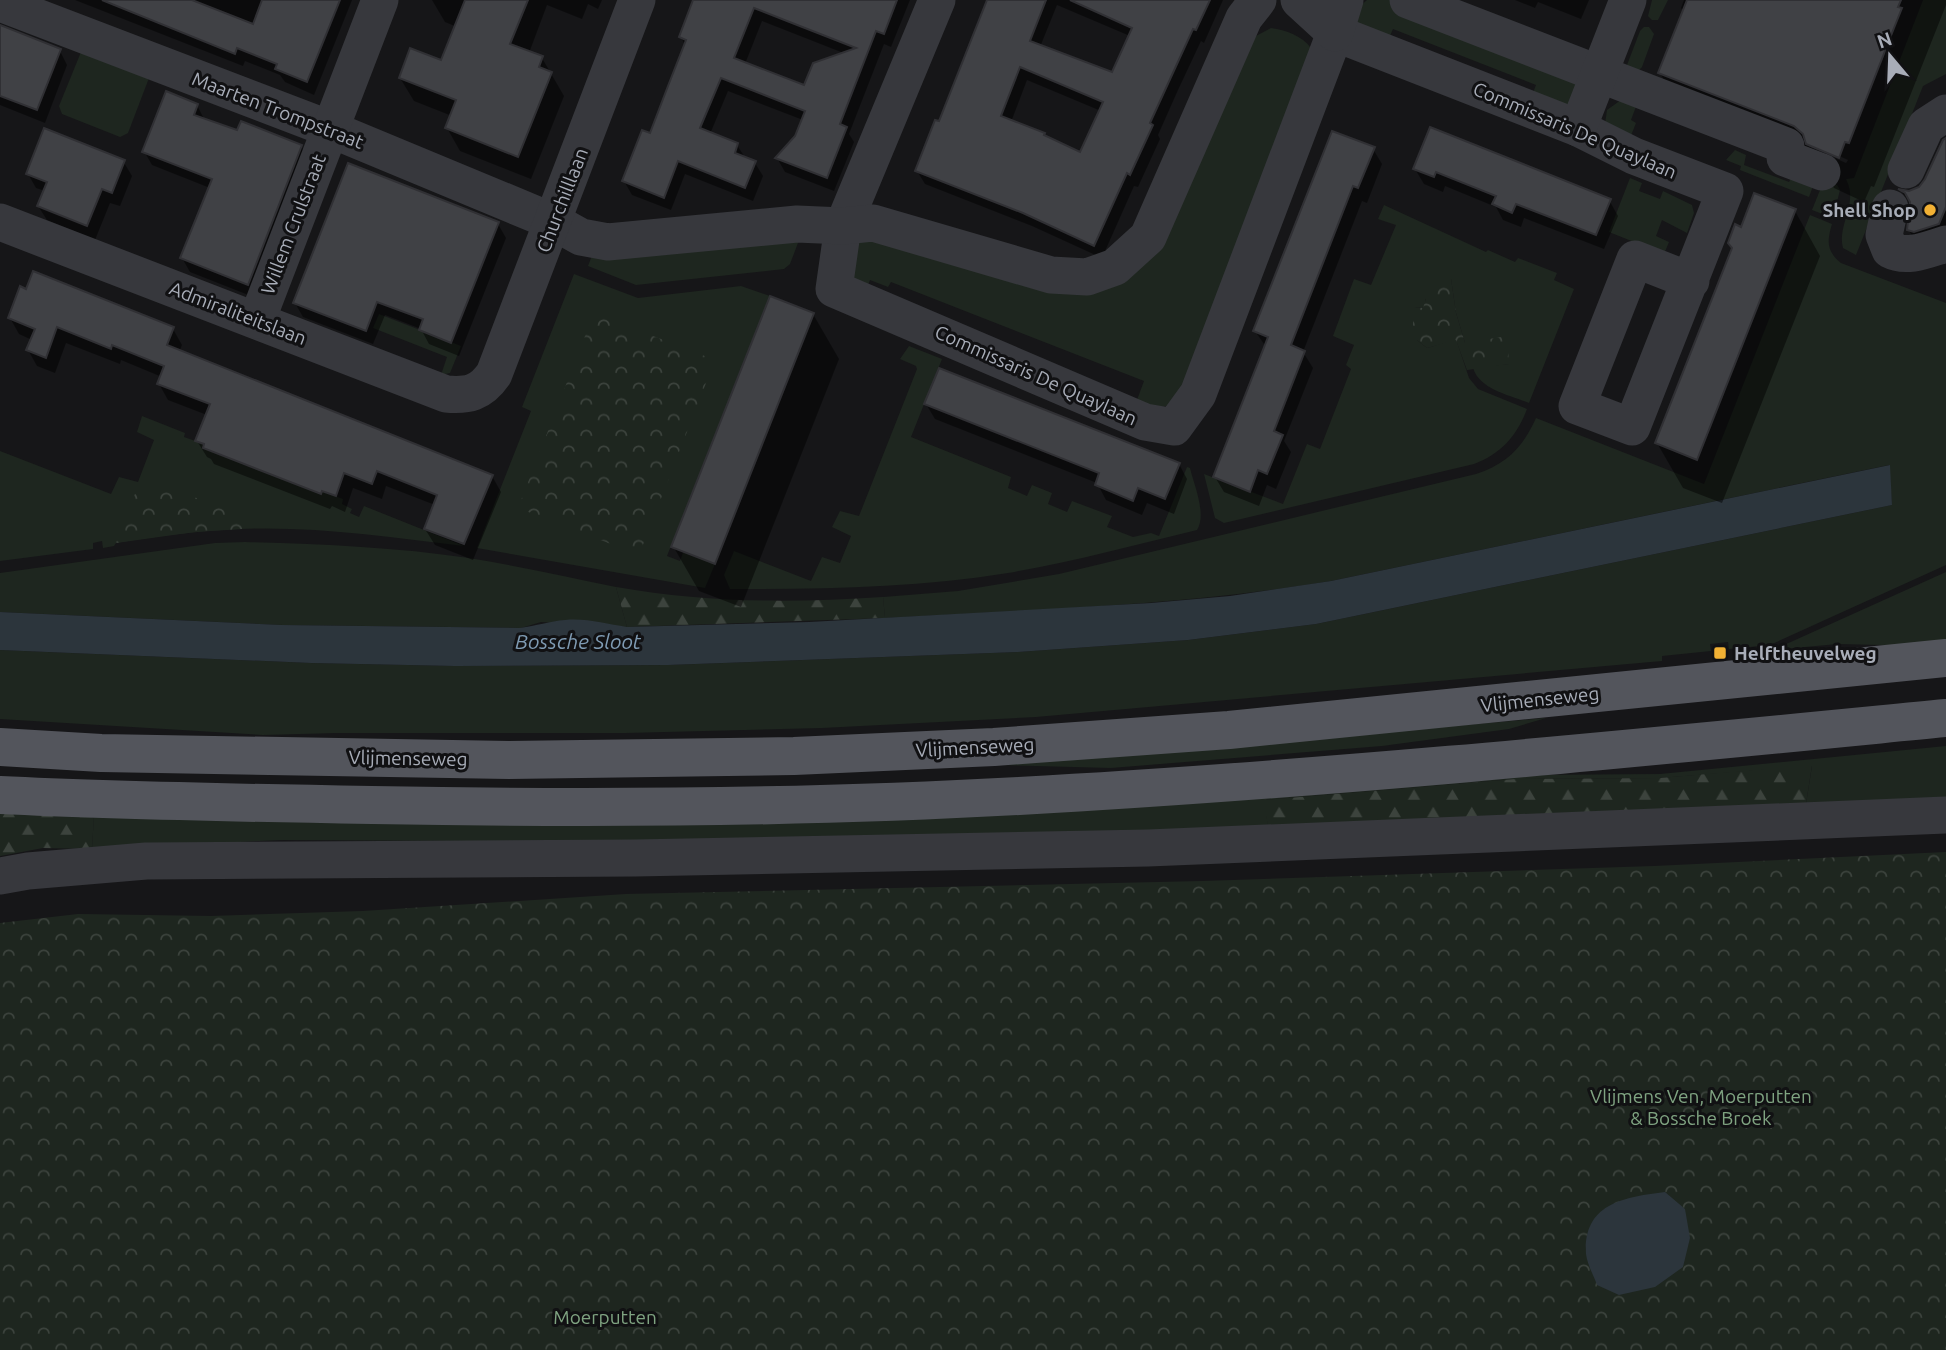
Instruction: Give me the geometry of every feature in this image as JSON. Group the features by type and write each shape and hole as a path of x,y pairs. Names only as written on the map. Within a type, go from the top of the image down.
{"main road":[{"name":"Vlijmenseweg","path":"0,747 102,753 509,760 807,755 994,747 1229,730 1946,658"},
{"path":"0,795 137,801 538,808 1013,796 1252,781 1549,757 1946,718"}],"street":[{"name":"Willem Crulstraat","path":"257,320 380,0"},
{"name":"Churchilllaan","path":"474,393 486,386 494,374 637,0"},
{"path":"843,226 937,0"},
{"path":"554,222 581,237 608,242 797,224 843,226 873,223 1051,275 1087,277 1115,267 1148,237 1244,18 1258,0"},
{"name":"Commissaris De Quaylaan","path":"1299,0 1634,156 1725,191 1690,281"},
{"path":"1408,0 1786,146 1785,158 1822,172"},
{"path":"1578,128 1629,0"},
{"name":"Maarten Trompstraat","path":"0,3 330,129 554,222"},
{"name":"Commissaris De Quaylaan","path":"843,226 834,289 1145,422 1174,427 1198,394 1340,17"},
{"path":"1906,170 1926,126 1946,113"},
{"path":"1891,208 1884,234 1890,250 1898,254 1946,244"},
{"name":"Admiraliteitslaan","path":"1,225 446,394 474,393"},
{"path":"0,876 28,871 146,861 622,858 1148,848 1946,815"}],"green space":[{"path":"1367,0 1392,0 1576,81 1576,96 1564,110 1529,103 1536,85 1393,29 1385,47 1356,25 1359,7"},
{"path":"1652,0 1668,0 1658,20 1652,20 1648,16"},
{"path":"1923,0 1946,0 1946,74 1923,86 1856,255 1843,248 1843,231 1850,197 1846,179 1854,178"},
{"path":"1644,27 1649,27 1654,34 1642,67 1637,72 1627,65"},
{"path":"1271,28 1293,34 1311,48 1184,390 1173,402 1158,407 1137,400 1144,381 891,282 888,287 870,280 865,293 855,287 849,264 859,242 867,238 1093,290 1256,36"},
{"path":"81,52 149,78 128,133 120,137 62,114 59,106"},
{"path":"1621,100 1638,101 1631,120 1636,123 1628,143 1605,124 1607,110"},
{"path":"1735,150 1746,155 1744,165 1789,182 1797,167 1817,175 1809,197 1740,170 1741,166 1726,160"},
{"path":"1630,178 1642,183 1639,191 1660,199 1663,191 1692,205 1694,213 1687,233 1662,220 1656,236 1669,242 1664,254 1609,232"},
{"path":"1824,180 1837,185 1840,190 1833,218 1812,210"},
{"path":"1384,205 1486,252 1488,250 1515,262 1518,258 1557,273 1554,280 1574,289 1529,403 1489,387 1482,382 1473,368 1470,368 1509,364 1465,343 1456,313 1451,279 1426,298 1424,308 1414,307 1417,340 1427,348 1456,339 1469,378 1478,389 1527,409 1523,419 1507,443 1474,464 1224,523 1215,518 1204,474 1283,504 1307,444 1320,449 1351,369 1346,365 1354,345 1333,336 1354,279 1371,285 1396,225 1378,219"},
{"path":"1810,215 1832,224 1829,245 1841,263 1946,303 1946,565 1770,645 1729,649 1728,642 1710,644 1711,651 1662,656 1662,661 1036,717 822,728 626,733 263,735 0,719 0,650 311,663 455,666 668,665 1018,652 1188,640 1316,624 1892,505 1889,465 1331,581 1165,601 885,618 883,597 958,591 1059,574 1476,474 1497,465 1513,453 1526,438 1536,418 1704,484"},
{"path":"801,235 790,264 784,269 636,285 588,266 593,253"},
{"path":"574,274 638,298 741,286 770,296 667,556 680,561 684,550 715,564 705,588 477,548 531,411 522,407"},
{"path":"1451,279 1456,313 1465,343 1507,336 1509,364 1467,370 1456,340 1427,348 1417,340 1412,341 1414,307 1423,308 1426,299 1416,293 1420,283"},
{"path":"594,313 715,360 639,555 518,508"},
{"path":"379,314 461,346 450,373 441,375 447,357 373,328"},
{"path":"909,346 942,359 911,437 1011,477 1008,488 1027,496 1032,485 1052,493 1048,504 1067,512 1072,501 1112,516 1107,527 1133,537 1151,533 1159,536 1187,467 1190,468 1200,508 1197,530 1056,564 974,578 870,587 730,589 724,575 734,551 811,581 822,557 840,563 851,536 832,527 840,511 859,516 917,369 900,359"},
{"path":"142,416 185,433 184,437 204,444 203,448 321,494 322,491 343,499 342,504 352,509 350,513 359,517 364,506 464,546 380,536 267,528 193,532 116,543 103,548 102,541 93,543 93,549 0,561 0,451 111,494 119,477 138,482 154,440 137,432"},
{"path":"138,486 246,508 242,529 194,532 116,543"},
{"path":"245,542 441,554 616,587 627,627 541,622 521,628 282,625 0,612 0,573 215,543"},
{"path":"1946,572 1946,644 1838,644 1773,650"},
{"path":"616,587 716,599 816,600 883,597 885,618 627,627"},
{"path":"1546,718 1509,729 1382,746 1111,768 1001,765"},
{"path":"1946,746 1946,802 1805,810 1812,766 1660,778 1515,779 1264,800 1269,831 814,843 282,840 92,849 94,814 1521,775 1660,774"},
{"path":"1812,765 1805,810 1269,831 1263,800 1515,779 1660,778"},
{"path":"0,810 94,814 92,849 43,848 0,856"},
{"name":"Vlijmens Ven, Moerputten & Bossche Broek","path":"1946,852 1946,1350 0,1350 0,923 78,914 211,916 363,911 626,894 1203,881 1655,866"}],"water":[{"name":"Bossche Sloot","path":"1890,465 1892,505 1316,624 1188,640 1018,652 668,665 455,666 311,663 0,650 0,612 282,625 520,628 573,620 627,627 809,622 1151,603 1230,596 1331,581"},
{"path":"1665,1192 1685,1209 1690,1238 1683,1267 1655,1287 1619,1295 1597,1285 1586,1254 1591,1224 1599,1213 1622,1200"}],"building":[{"path":"102,0 192,0 253,24 262,0 340,0 307,82 275,69 277,64 237,48 235,54"},
{"path":"465,0 528,0 510,44 543,56 539,67 552,72 518,157 445,128 456,100 399,78 410,48 441,60"},
{"path":"693,0 897,0 884,34 876,31 840,124 847,127 827,178 775,158 795,136 805,111 721,78 700,128 738,143 735,153 756,161 745,188 678,161 664,198 622,181 642,130 650,133 686,40 679,37","holes":["754,8 856,48 813,63 804,85 734,58"]},
{"path":"987,0 1046,0 1030,41 1112,72 1132,28 1070,0 1210,0 1196,30 1193,29 1150,123 1153,125 1130,175 1127,173 1094,246 1023,213 915,171 935,120 939,121","holes":["1020,67 1103,102 1080,152 1044,135 1045,133 1001,116"]},
{"path":"1687,0 1901,0 1898,7 1902,8 1849,143 1845,142 1839,158 1806,144 1803,134 1794,126 1658,73"},
{"path":"0,25 61,49 37,110 0,96"},
{"path":"166,91 198,104 194,115 237,130 241,121 302,145 248,285 180,258 212,179 142,152"},
{"path":"1430,127 1611,199 1596,235 1516,204 1512,213 1492,204 1496,196 1436,172 1434,177 1413,169"},
{"path":"44,128 125,160 112,193 102,189 87,226 37,206 47,182 26,174"},
{"path":"1332,131 1375,147 1358,188 1353,186 1291,345 1305,351 1274,431 1283,435 1267,474 1258,470 1250,492 1213,477 1268,337 1253,331"},
{"path":"1946,138 1946,207 1939,224 1914,232 1907,230 1910,202 1905,193 1898,189 1909,191 1919,187"},
{"path":"348,163 499,222 451,343 419,330 423,319 377,302 366,331 293,303"},
{"path":"1754,193 1796,209 1697,460 1655,443 1732,248 1728,243 1735,224 1741,227"},
{"path":"33,271 174,327 167,345 493,475 464,544 424,529 437,495 377,471 372,484 344,473 336,496 322,491 321,494 203,448 204,444 195,441 210,404 157,384 164,366 112,345 111,349 57,327 46,358 26,350 35,329 8,318 20,286 26,289"},
{"path":"770,296 814,313 715,564 671,547"},
{"path":"939,368 1180,463 1165,499 1138,488 1133,501 1095,485 1099,473 924,404"}],"place":[{"name":"Shell Shop","path":"1930,210"},
{"name":"Helftheuvelweg","path":"1720,653"}],"park label":[{"name":"Moerputten","path":"605,1317"}]}
